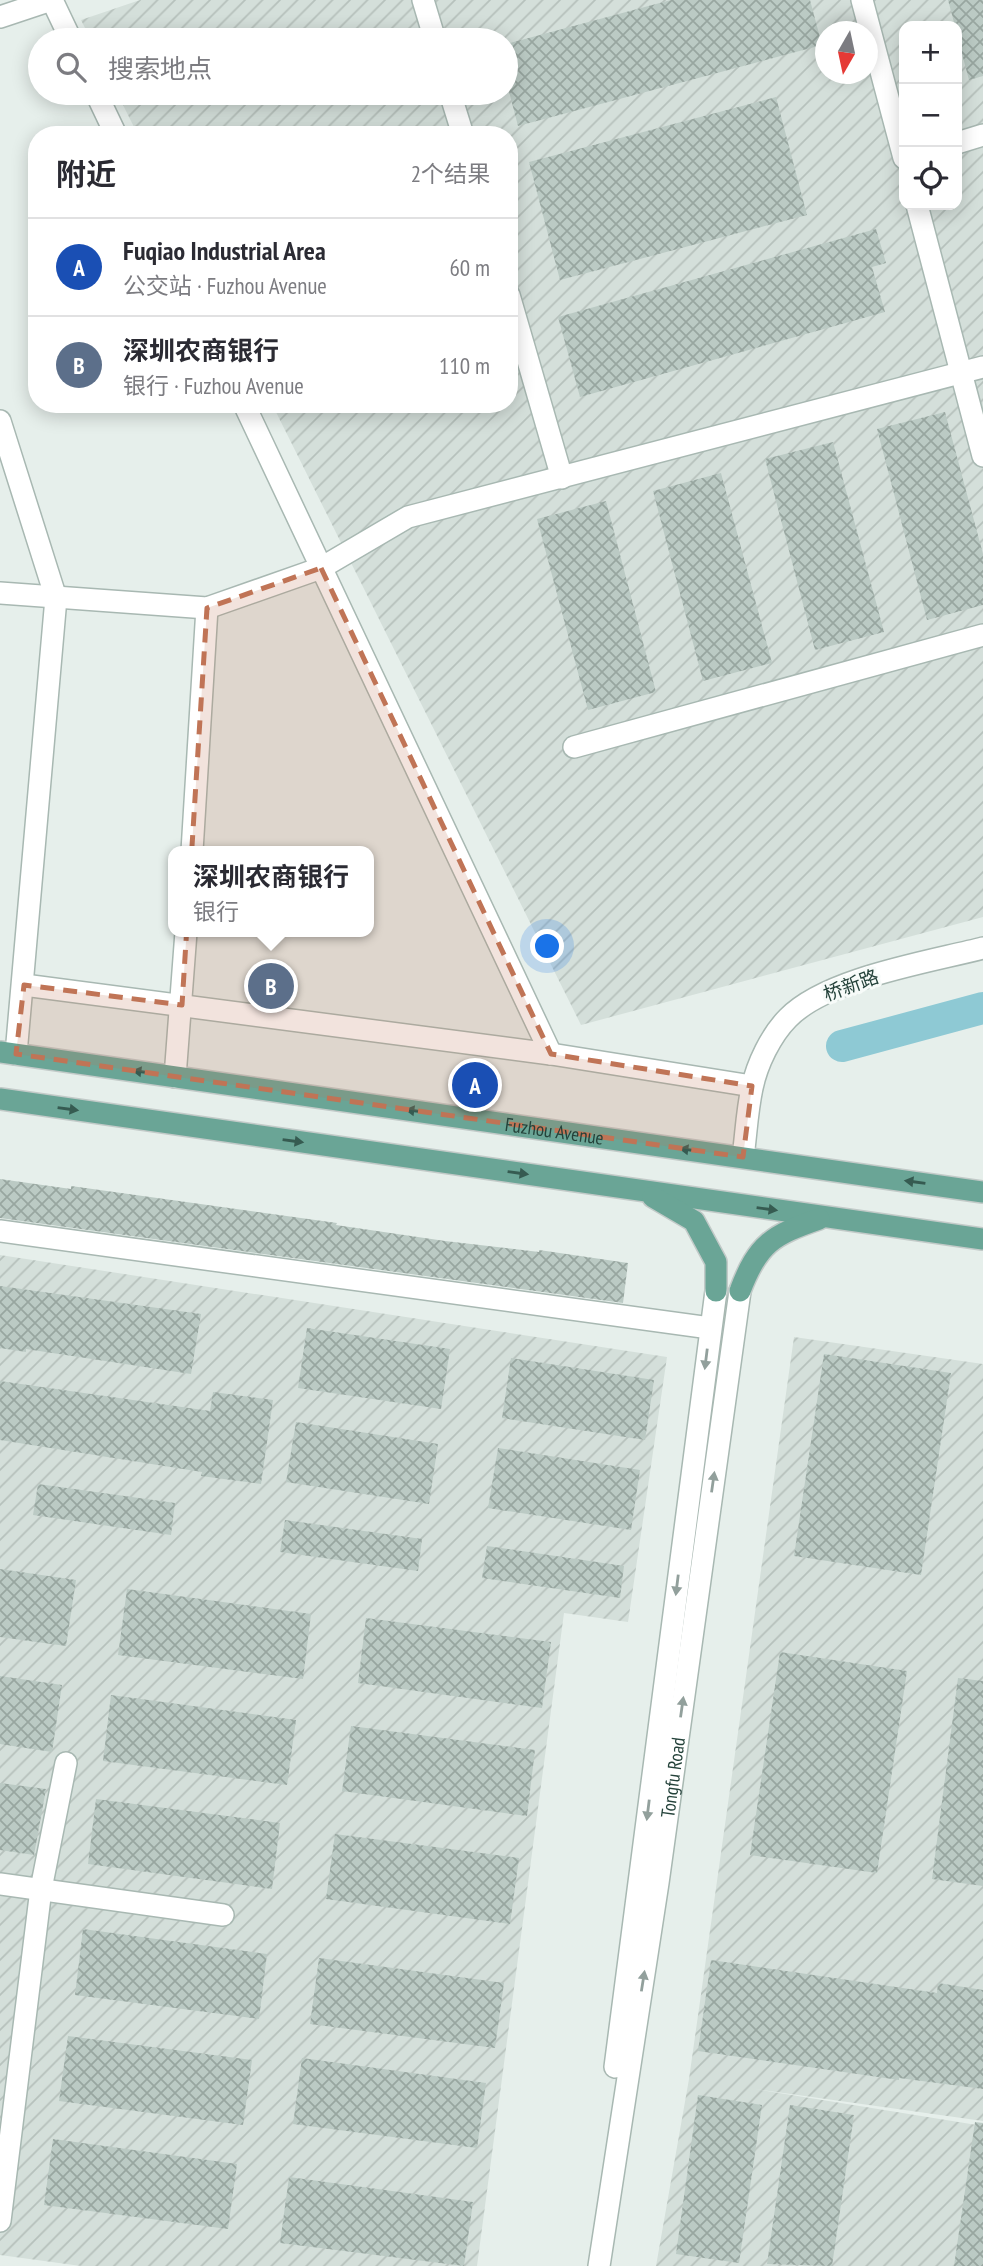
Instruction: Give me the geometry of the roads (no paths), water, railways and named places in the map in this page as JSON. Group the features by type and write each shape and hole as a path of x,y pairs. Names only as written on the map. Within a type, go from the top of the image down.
{"main road":[{"name":"Fuzhou Avenue","path":"8,1053 983,1192"},
{"path":"0,1099 983,1239"},
{"path":"642,1191 694,1221 716,1262 716,1291"},
{"path":"740,1291 751,1264 767,1245 783,1232 824,1217"}],"street":[{"path":"0,17 52,0 65,28"},
{"path":"423,0 431,28"},
{"path":"862,0 901,147"},
{"path":"102,105 112,126"},
{"path":"454,105 460,126"},
{"path":"962,141 983,135"},
{"path":"918,210 983,456"},
{"path":"518,326 562,478"},
{"path":"0,593 207,608 321,568 408,517 983,367"},
{"path":"248,413 551,1054"},
{"path":"0,421 56,598 24,985 8,1053"},
{"path":"192,846 207,608"},
{"path":"574,747 983,635"},
{"path":"175,1076 186,937"},
{"name":"桥新路","path":"743,1157 752,1086 769,1043 789,1017 824,993 860,979 983,948"},
{"path":"24,985 551,1054 752,1086"},
{"path":"0,1231 710,1328"},
{"name":"Tongfu Road","path":"585,2266 611,2099 716,1291"},
{"name":"Tongfu Road","path":"599,2266 657,1883 740,1291"},
{"path":"0,2221 41,1889 66,1763"},
{"path":"0,1884 223,1915"}],"waterway":[{"path":"842,1046 983,1008"}],"place":[{"name":"深圳农商银行","path":"271,986"},
{"name":"Fuqiao Industrial Area","path":"475,1085"}]}
